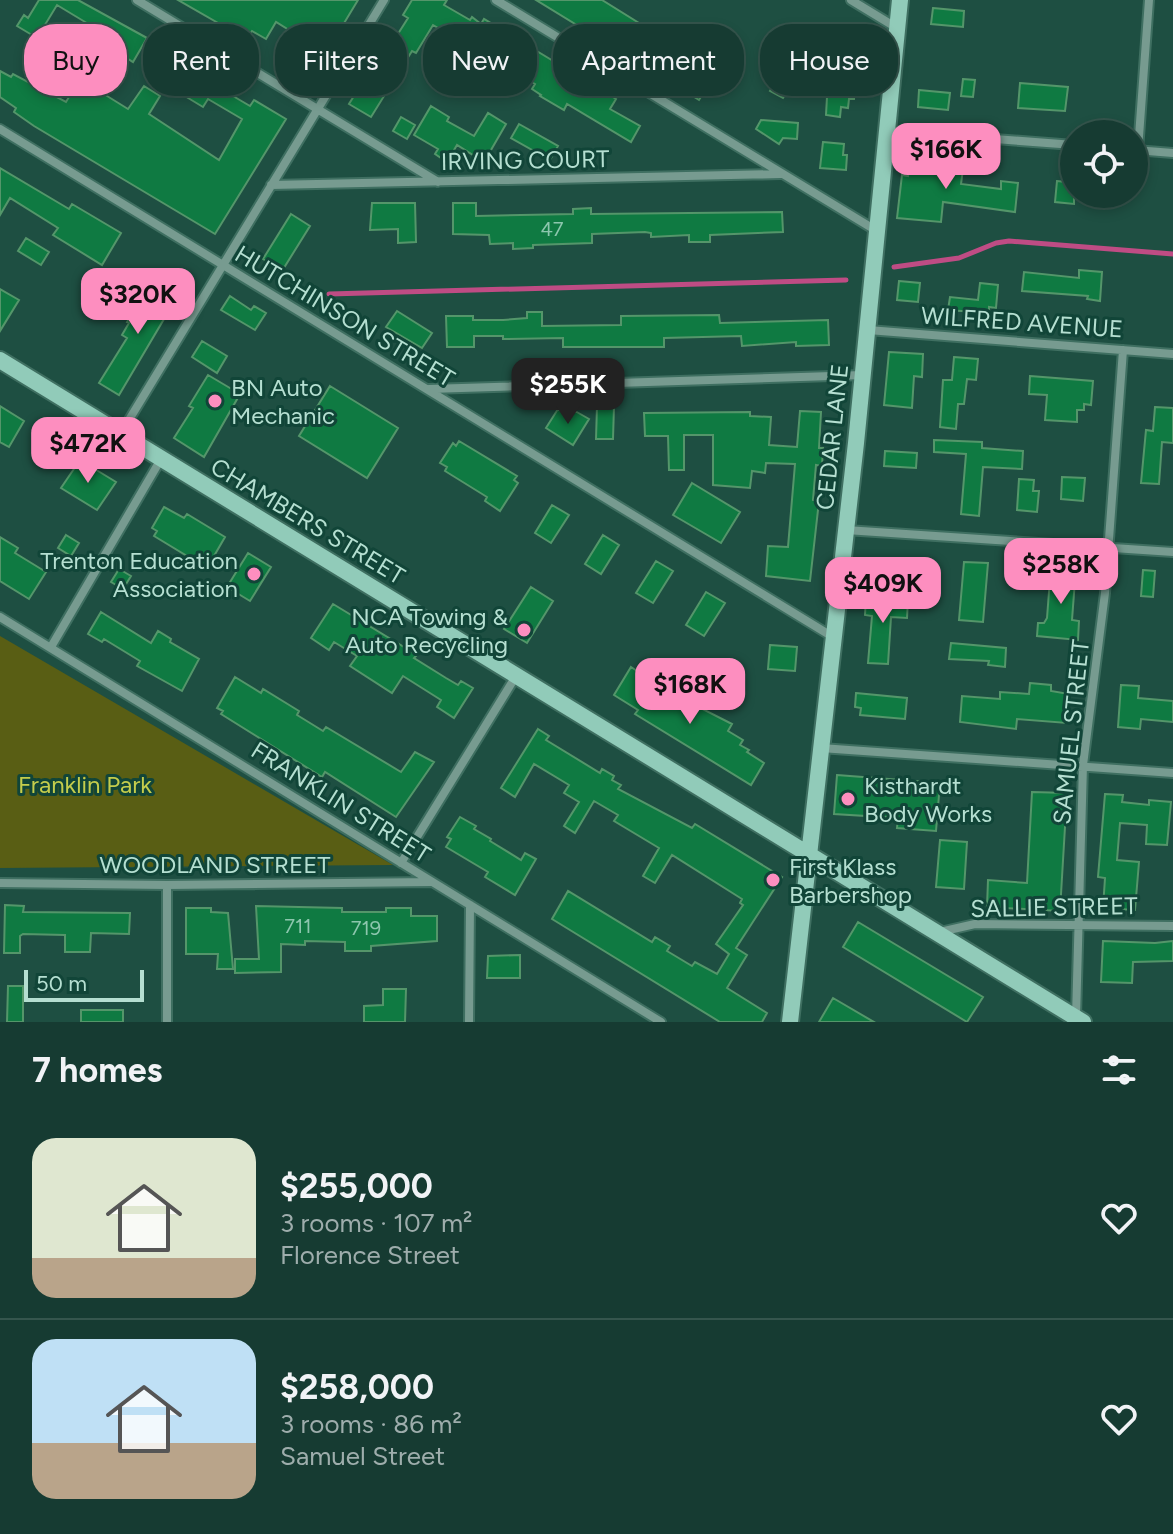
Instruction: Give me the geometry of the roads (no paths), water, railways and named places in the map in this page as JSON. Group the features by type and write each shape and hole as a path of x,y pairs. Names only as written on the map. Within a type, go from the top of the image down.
{"street":[{"path":"137,0 440,183"},
{"path":"121,434 384,0"},
{"path":"496,0 877,231"},
{"path":"851,0 890,24"},
{"name":"CEDAR LANE","path":"897,24 900,0"},
{"path":"1139,120 1149,0"},
{"name":"CEDAR LANE","path":"790,1022 863,375 890,96"},
{"name":"HUTCHINSON STREET","path":"0,129 833,637"},
{"path":"887,131 1060,144"},
{"path":"1148,151 1173,153"},
{"name":"IRVING COURT","path":"271,185 780,174"},
{"name":"WILFRED AVENUE","path":"867,330 1173,354"},
{"name":"SAMUEL STREET","path":"1078,1021 1083,765 1109,547 1123,350"},
{"name":"CHAMBERS STREET","path":"0,360 809,853 1078,1021"},
{"path":"428,389 863,375"},
{"path":"51,647 161,459"},
{"path":"846,530 1173,552"},
{"name":"FRANKLIN STREET","path":"0,617 661,1022"},
{"path":"401,863 516,676"},
{"path":"821,748 1173,773"},
{"name":"WOODLAND STREET","path":"0,883 431,882"},
{"path":"167,885 167,1022"},
{"path":"469,1022 470,905"},
{"name":"SALLIE STREET","path":"936,933 975,924 1173,926"}],"waterway":[{"path":"894,267 959,258 1009,241 1173,254"},
{"path":"329,294 846,280"}],"place":[{"name":"BN Auto Mechanic","path":"215,401"},
{"name":"Trenton Education Association","path":"254,574"},
{"name":"NCA Towing & Auto Recycling","path":"524,630"},
{"name":"Kisthardt Body Works","path":"848,799"},
{"name":"First Klass Barbershop","path":"773,880"}],"park label":[{"name":"Franklin Park","path":"85,784"}]}
